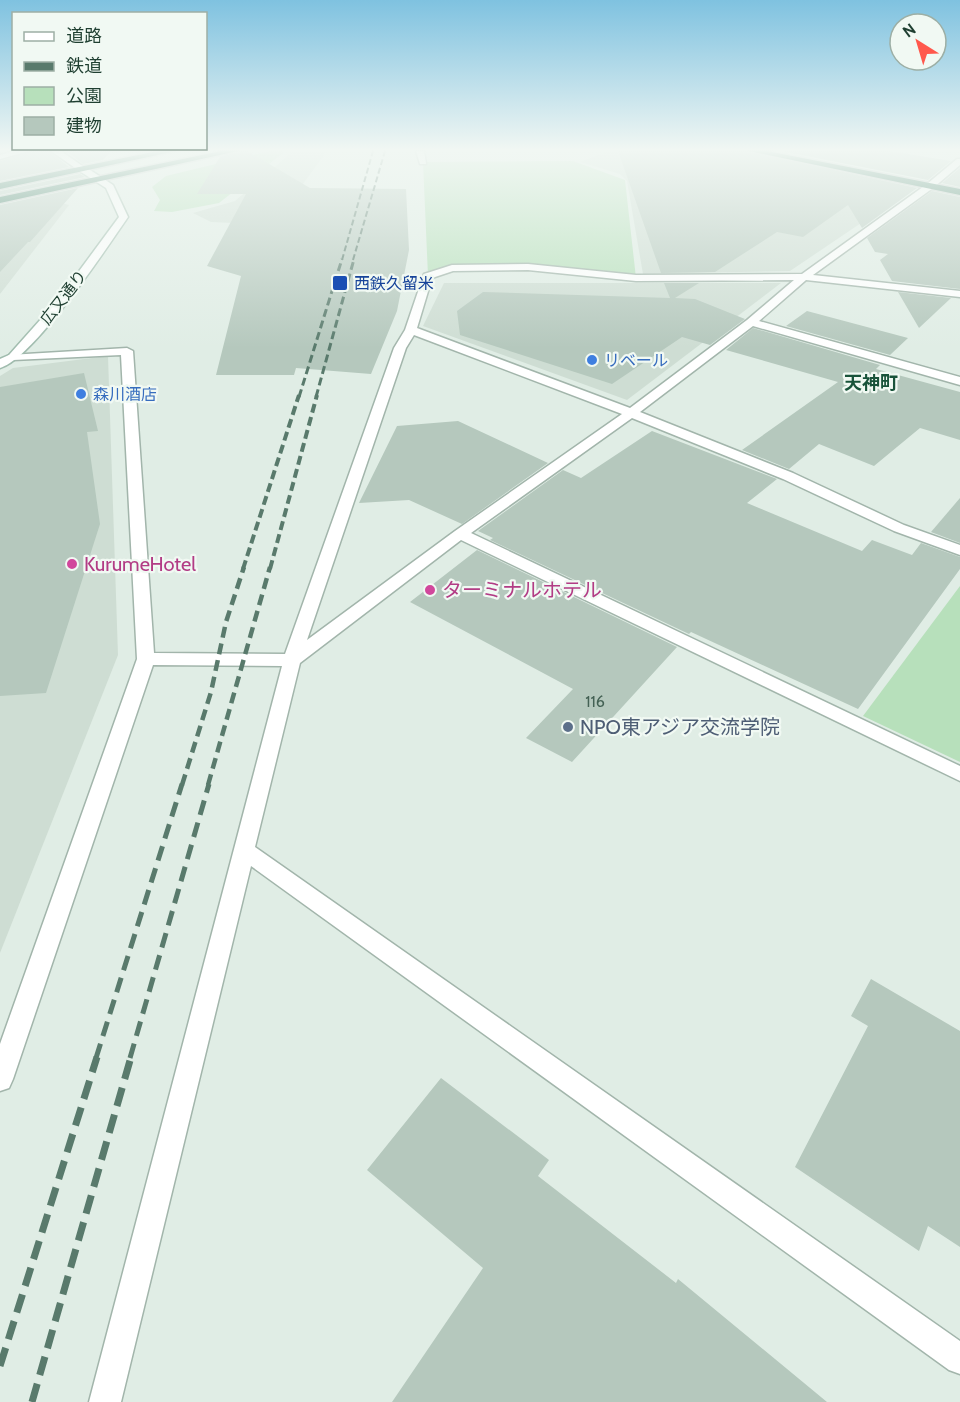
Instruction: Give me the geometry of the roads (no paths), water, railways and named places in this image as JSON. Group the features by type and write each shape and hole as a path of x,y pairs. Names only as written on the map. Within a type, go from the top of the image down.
{"street":[{"name":"広又通り","path":"0,364 14,357 61,303 124,216"},
{"path":"146,659 292,660 460,534 631,413 752,322 804,277 888,216"},
{"path":"105,1402 292,660 400,348 411,330 428,276 452,268 528,267 636,278 804,277 960,294"},
{"path":"752,322 960,381"},
{"path":"411,330 631,413 788,476 899,528 960,550"},
{"path":"0,1079 146,659 127,351 14,357"},
{"path":"460,534 960,774"},
{"path":"245,850 960,1359"}],"railway":[{"path":"342,260 354,216"},
{"path":"353,260 366,216"},
{"path":"299,397 342,259"},
{"path":"316,397 354,259"},
{"path":"243,569 299,395"},
{"path":"270,569 317,395"},
{"path":"182,785 211,692 226,622 244,567"},
{"path":"208,785 270,567"},
{"path":"96,1058 182,784"},
{"path":"130,1058 209,784"},
{"path":"0,1366 97,1057"},
{"path":"32,1402 131,1057"}],"place":[{"name":"西鉄久留米","path":"340,283"},
{"name":"リベール","path":"592,360"},
{"name":"森川酒店","path":"81,394"},
{"name":"KurumeHotel","path":"72,564"},
{"name":"ターミナルホテル","path":"430,590"},
{"name":"NPO東アジア交流学院","path":"568,727"}],"district":[{"name":"天神町","path":"871,383"}]}
